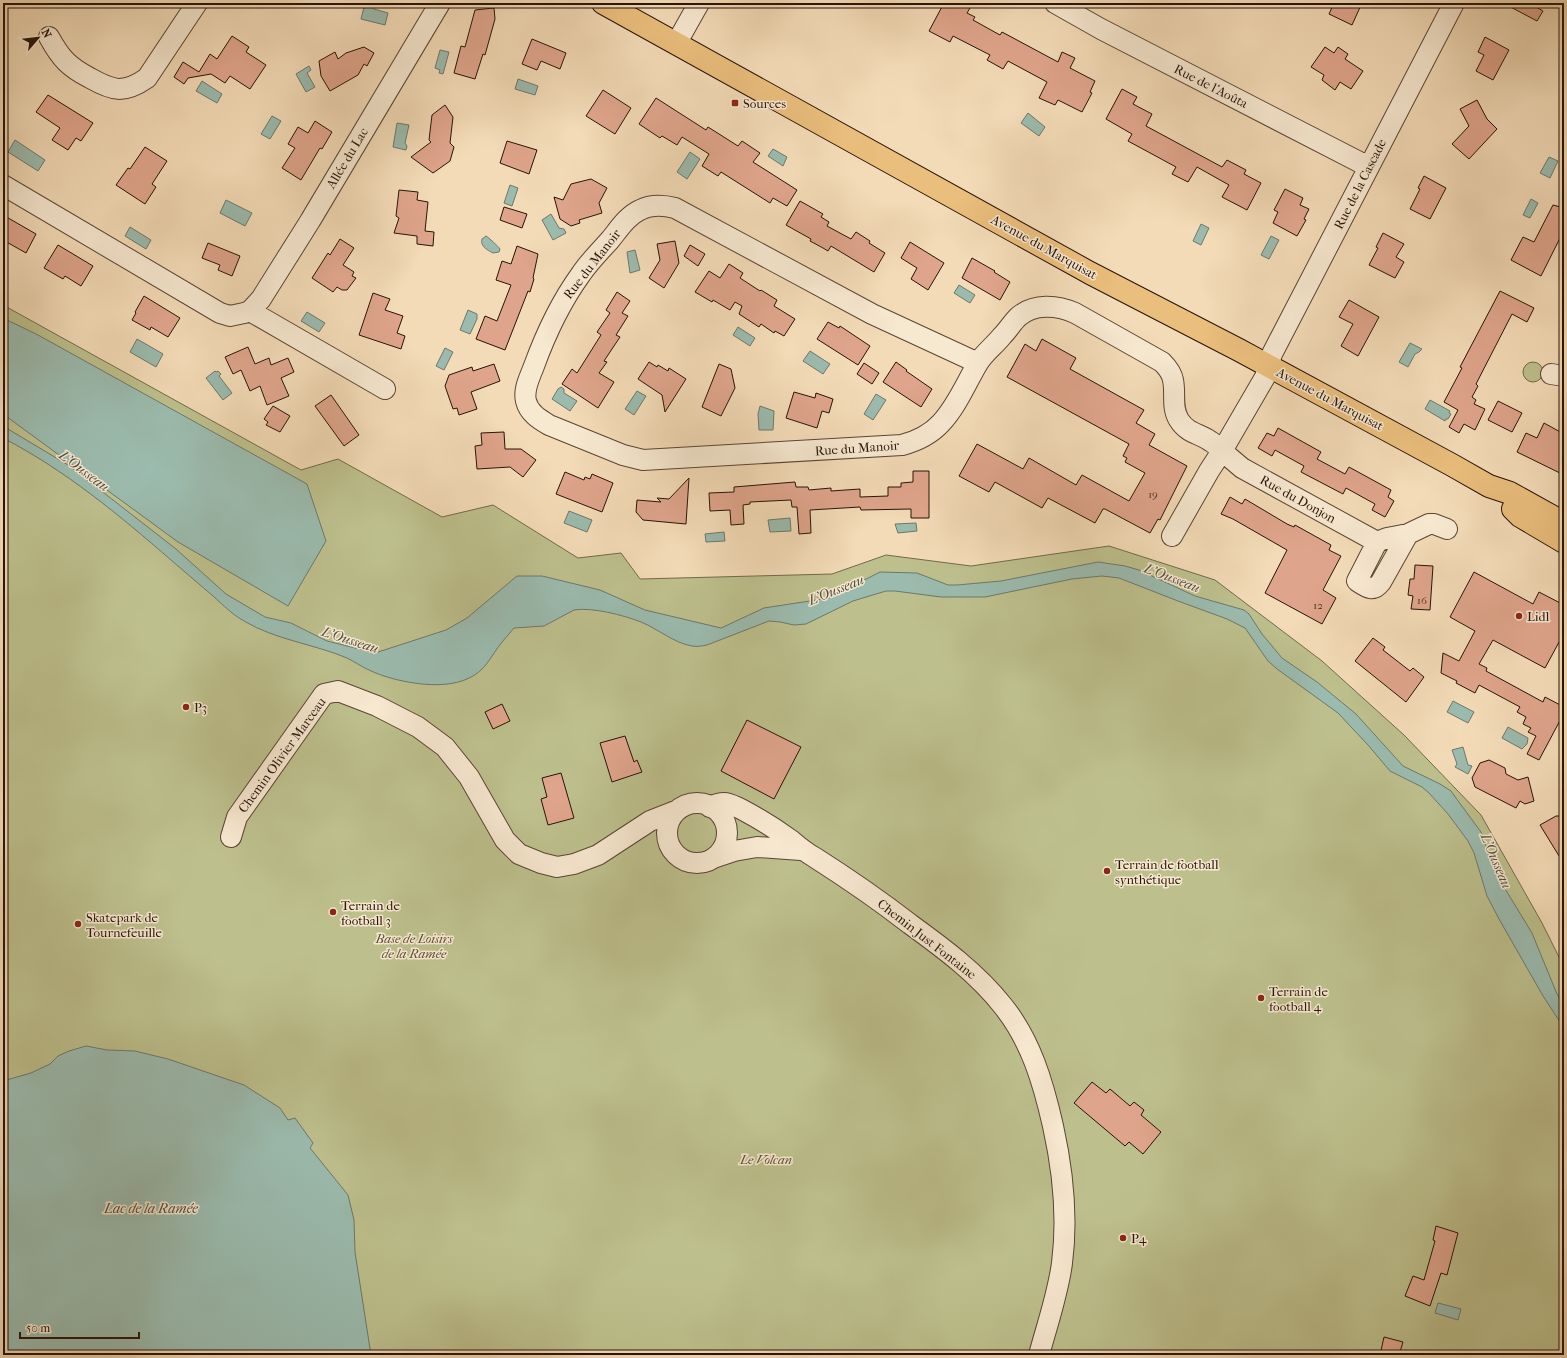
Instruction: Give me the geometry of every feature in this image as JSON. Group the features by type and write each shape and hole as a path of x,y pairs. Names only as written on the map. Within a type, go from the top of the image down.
{"main road":[{"name":"Avenue du Marquisat","path":"603,3 1090,273 1268,366 1489,486 1510,493 1564,523"},
{"name":"Avenue du Marquisat","path":"1489,486 1520,516 1564,542"}],"street":[{"path":"49,37 59,53 73,69 107,88 123,89 136,85 147,78 197,3"},
{"name":"Allée du Lac","path":"250,311 261,299 310,221 440,3"},
{"path":"676,44 699,3"},
{"name":"Rue de l'Aoûta","path":"1054,3 1136,48 1368,167"},
{"name":"Rue de la Cascade","path":"1268,366 1272,354 1454,3"},
{"path":"3,185 220,313 230,316 250,311 385,388"},
{"name":"Rue du Manoir","path":"978,362 872,314 675,208 666,205 651,206 638,210 626,221 581,274 562,303 551,324 526,386 525,394 530,409 537,418 549,425 623,456 643,460 902,445 923,437 942,422 968,382 978,362 1016,319 1023,313 1043,306 1064,308 1162,362 1168,367 1174,380 1173,401 1175,411 1180,421 1187,430 1209,440 1222,451"},
{"path":"1172,536 1265,377 1268,366"},
{"name":"Rue du Donjon","path":"1222,451 1242,468 1377,542"},
{"path":"1408,534 1381,582 1375,588 1369,588 1356,581 1377,542 1387,538 1408,534 1429,524 1434,524 1447,529"},
{"name":"Chemin Olivier Marceau","path":"231,837 237,817 324,694 338,691 377,706 418,727 444,747 469,777 505,840 519,854 541,863 557,867 574,864 598,855 650,821 678,810"},
{"name":"Chemin Just Fontaine","path":"710,807 723,803 730,804 791,840 801,850 869,893 968,968 1003,1006 1020,1030 1031,1051 1048,1104 1060,1160 1064,1205 1062,1263 1052,1310 1039,1355"},
{"path":"627,836 652,836 661,840 677,856 684,860 692,863 704,863 716,857 726,843 727,834 722,818 717,811 702,804 685,806 678,810 672,816 668,824 667,833 671,849"},
{"name":"Chemin Just Fontaine","path":"716,857 734,851 757,847 801,850"}],"green space":[{"name":"Base de Loisirs de la Ramée","path":"3,305 301,470 338,459 442,517 493,505 578,558 621,553 640,579 832,574 886,555 971,566 1109,546 1215,580 1322,661 1404,735 1481,815 1542,923 1564,967 1564,1355 3,1355"},
{"path":"1533,362 1540,365 1543,372 1540,379 1533,382 1526,379 1523,372 1526,365"}],"water":[{"path":"365,3 375,3 374,9 388,13 385,25 361,19"},
{"path":"440,50 449,52 443,74 439,73 440,70 435,68"},
{"path":"309,66 311,70 307,73 315,87 306,92 296,74"},
{"path":"518,79 538,86 535,95 515,89"},
{"path":"202,81 222,94 217,103 196,91"},
{"path":"1028,113 1045,127 1039,136 1021,123"},
{"path":"272,116 281,121 270,139 261,134"},
{"path":"397,123 409,125 405,143 407,146 406,150 393,147"},
{"path":"15,140 45,160 38,171 8,152"},
{"path":"773,149 787,157 783,166 768,156"},
{"path":"690,152 700,159 687,179 677,172"},
{"path":"1549,157 1558,161 1550,178 1540,173"},
{"path":"510,185 518,188 512,206 504,203"},
{"path":"1531,199 1538,203 1530,218 1523,215"},
{"path":"226,200 252,213 245,226 220,213"},
{"path":"551,214 559,228 564,229 566,233 553,240 542,220"},
{"path":"1201,224 1209,228 1201,245 1193,241"},
{"path":"130,227 151,240 146,249 125,236"},
{"path":"486,236 500,249 499,252 493,253 483,246 482,239"},
{"path":"1271,236 1279,240 1269,259 1261,255"},
{"path":"635,250 640,270 630,273 627,252"},
{"path":"959,285 975,295 970,303 954,293"},
{"path":"468,310 477,314 477,319 470,334 460,330"},
{"path":"307,312 325,323 319,332 301,321"},
{"name":"L'Ousseau","path":"3,318 38,335 307,484 326,541 288,606 178,542 3,414"},
{"path":"738,327 755,338 750,346 733,335"},
{"path":"137,339 163,354 156,367 130,352"},
{"path":"1410,343 1422,349 1415,354 1408,367 1399,362"},
{"path":"445,348 453,352 444,370 436,366"},
{"path":"810,351 830,364 823,374 803,361"},
{"path":"215,371 218,371 221,374 219,376 232,393 223,400 206,378"},
{"path":"561,387 564,389 564,393 577,401 570,411 552,399"},
{"path":"637,391 646,396 634,415 625,409"},
{"path":"876,394 886,400 873,420 864,414"},
{"path":"1430,400 1450,411 1449,413 1451,414 1448,419 1445,421 1425,409"},
{"path":"760,406 774,411 773,430 759,430 758,414"},
{"path":"3,426 68,465 176,549 226,594 265,617 291,623 327,641 375,653 446,630 467,618 517,576 542,576 600,590 645,610 721,628 764,608 829,598 880,572 917,573 948,585 957,585 1001,581 1098,562 1125,566 1139,570 1195,596 1244,610 1249,614 1262,634 1282,658 1317,682 1356,714 1403,766 1451,791 1481,832 1496,874 1532,933 1557,994 1564,1006 1564,1028 1543,996 1499,919 1487,896 1474,853 1468,841 1448,814 1422,787 1390,771 1338,713 1277,669 1268,661 1245,628 1227,619 1119,578 1102,576 1072,579 985,597 941,597 886,591 853,601 806,624 794,625 769,621 707,645 698,646 692,646 679,642 634,619 608,612 581,609 574,610 544,626 514,628 483,668 467,679 456,683 431,685 418,684 379,674 366,669 347,658 269,633 240,619 132,526 91,494 48,464 3,438"},
{"path":"569,511 592,520 587,532 564,523"},
{"path":"790,518 791,531 770,532 768,520"},
{"path":"916,523 917,531 898,533 895,524"},
{"path":"724,532 725,541 706,542 705,534"},
{"path":"1453,701 1474,712 1468,723 1447,712"},
{"path":"1508,727 1528,738 1527,744 1522,749 1502,738"},
{"path":"1463,747 1468,765 1472,766 1468,774 1455,767 1457,764 1452,750"},
{"name":"Lac de la Ramée","path":"86,1046 107,1050 135,1051 168,1059 244,1085 280,1108 288,1120 295,1118 313,1143 310,1148 348,1195 354,1220 355,1252 371,1355 3,1355 3,1081 31,1073 50,1064 58,1056"},
{"path":"1438,1303 1461,1309 1458,1320 1435,1313"}],"building":[{"path":"944,3 961,3 970,8 967,13 975,17 973,20 1000,35 1002,32 1058,62 1062,52 1075,58 1070,68 1095,81 1090,92 1092,93 1082,112 1058,100 1055,105 1039,98 1047,82 1008,61 1003,69 987,60 990,55 953,36 950,42 929,31"},
{"path":"1334,3 1362,3 1352,25 1329,14"},
{"path":"1503,3 1529,3 1543,11 1537,21"},
{"path":"494,8 495,19 485,55 483,54 475,79 454,73 461,46 465,47 475,10"},
{"path":"232,36 249,47 246,52 266,65 250,89 230,76 225,83 211,74 188,78 184,84 174,77 183,62 199,72 210,54 217,59"},
{"path":"1485,37 1509,50 1493,80 1476,71 1484,55 1478,52"},
{"path":"532,39 566,53 560,69 541,61 537,70 522,64"},
{"path":"364,47 374,53 367,66 364,64 358,75 330,91 321,76 319,61 335,52 338,59 346,53"},
{"path":"1325,47 1334,53 1338,47 1348,54 1345,59 1363,71 1351,89 1340,82 1335,90 1322,80 1324,75 1311,67"},
{"path":"1122,89 1137,97 1133,104 1152,114 1146,126 1222,167 1227,160 1246,170 1244,174 1261,183 1247,210 1222,197 1229,185 1197,167 1188,182 1172,174 1176,167 1128,141 1132,134 1106,119"},
{"path":"603,90 631,108 615,134 586,116"},
{"path":"48,95 93,123 81,141 76,138 68,150 52,140 60,128 36,112"},
{"path":"656,98 706,130 708,127 738,146 742,141 760,153 753,162 797,190 787,206 773,198 770,203 721,172 718,176 702,166 709,154 682,137 677,145 662,136 660,138 639,124"},
{"path":"1477,100 1487,119 1497,129 1469,159 1452,144 1469,126 1460,109"},
{"path":"445,105 453,117 450,143 454,147 450,161 433,173 411,157 431,142 429,140 432,115"},
{"path":"315,121 332,132 322,149 320,148 301,180 282,168 295,148 288,144 298,127 308,133"},
{"path":"507,141 537,150 529,174 500,163"},
{"path":"145,147 167,161 152,184 156,187 145,204 116,185 128,168 130,169"},
{"path":"1424,176 1446,188 1430,219 1410,209 1420,189 1418,188"},
{"path":"591,179 607,188 599,203 602,213 579,220 580,223 571,226 560,219 554,197 563,200 571,184"},
{"path":"1285,189 1303,198 1300,205 1309,209 1304,219 1306,220 1297,236 1273,223 1278,212 1274,210"},
{"path":"399,190 418,192 417,200 428,202 425,231 434,232 433,246 417,244 417,236 394,233 399,218 396,216"},
{"path":"800,201 823,214 821,217 829,222 827,226 851,239 856,232 870,241 869,243 885,253 874,272 831,246 828,251 810,241 811,239 786,225"},
{"path":"1553,205 1564,208 1564,240 1560,238 1541,276 1511,260 1523,237 1534,242"},
{"path":"504,207 527,214 522,228 500,220"},
{"path":"3,215 36,234 26,253 3,240"},
{"path":"1383,233 1404,244 1396,257 1404,262 1395,278 1369,265 1378,248 1376,247"},
{"path":"340,239 354,248 343,265 354,272 352,276 356,278 347,290 342,290 337,287 333,292 312,278 328,253 330,255"},
{"path":"675,241 679,263 664,288 649,278 660,260 657,244"},
{"path":"910,242 944,263 928,290 911,279 917,268 901,258"},
{"path":"208,243 240,256 232,276 218,270 220,265 202,258"},
{"path":"58,245 93,266 81,286 65,276 63,279 44,268"},
{"path":"690,245 705,254 698,266 684,256"},
{"path":"517,246 538,254 534,279 530,292 528,291 505,350 476,339 485,316 497,321 511,285 496,280 502,261 511,264"},
{"path":"972,258 995,271 994,272 1010,282 1000,300 962,278"},
{"path":"729,264 743,273 740,278 777,300 774,306 795,319 784,336 775,331 774,333 761,324 759,327 739,314 742,306 735,302 730,310 695,292 709,271 720,278"},
{"path":"1500,291 1534,308 1527,322 1512,314 1476,384 1478,386 1472,397 1476,400 1474,404 1485,409 1475,430 1464,424 1459,433 1449,427 1458,410 1444,402 1462,368 1460,367"},
{"path":"617,292 630,301 622,313 628,316 616,335 620,337 604,361 607,362 599,373 614,382 598,408 562,384 572,369 577,373 601,335 597,332 610,313 606,310"},
{"path":"373,293 390,299 385,310 403,316 397,333 405,336 401,349 359,335"},
{"path":"144,296 180,318 168,337 151,327 150,330 132,320"},
{"path":"1349,300 1379,317 1358,356 1341,346 1353,324 1339,317"},
{"path":"828,322 839,328 840,326 870,346 858,365 817,339"},
{"path":"1042,339 1076,358 1070,369 1144,410 1136,423 1155,434 1149,445 1187,466 1160,520 1158,519 1150,533 1105,509 1103,509 1095,523 1048,498 1042,508 995,482 989,492 959,476 977,444 1023,469 1029,458 1076,485 1082,475 1129,501 1145,473 1125,462 1127,458 1123,456 1129,444 1007,377 1025,344 1036,351"},
{"path":"248,347 255,364 269,358 271,365 288,358 294,372 281,378 289,396 267,405 260,386 250,391 241,370 233,374 225,357"},
{"path":"649,362 668,371 669,368 686,379 665,412 662,395 638,379"},
{"path":"896,362 907,370 906,371 932,389 921,407 883,382"},
{"path":"864,363 879,373 872,384 857,374"},
{"path":"494,364 500,381 471,392 477,409 459,415 457,408 453,409 445,386 449,375 472,367 473,371"},
{"path":"719,364 731,369 735,388 721,416 702,407"},
{"path":"794,392 815,398 816,393 833,399 829,413 822,411 817,428 786,418"},
{"path":"331,395 359,435 344,446 315,406"},
{"path":"1498,401 1522,413 1512,432 1488,420"},
{"path":"273,406 290,416 280,432 266,425 268,422 264,419"},
{"path":"1544,423 1564,434 1564,475 1517,452 1526,433 1537,438"},
{"path":"1278,428 1321,452 1317,459 1345,474 1349,467 1391,490 1388,497 1394,501 1385,517 1372,510 1375,504 1346,488 1343,494 1301,472 1304,466 1275,450 1272,456 1258,448 1267,433 1274,436"},
{"path":"504,432 505,449 521,449 536,460 523,477 510,467 477,469 475,446 482,445 481,433"},
{"path":"913,471 929,471 929,518 911,518 911,509 861,510 860,507 810,510 811,533 799,534 797,507 792,507 791,500 750,502 750,504 743,505 744,524 731,525 730,510 710,511 709,493 734,492 734,487 795,482 796,487 808,487 809,490 831,488 831,491 860,489 860,497 888,496 888,487 901,487 901,483 913,482"},
{"path":"565,472 584,480 585,477 590,479 592,474 613,483 602,512 556,494"},
{"path":"689,478 686,524 643,520 636,512 637,500 661,502 657,498 669,499"},
{"path":"1230,497 1242,504 1245,499 1287,524 1294,527 1295,525 1331,545 1329,550 1341,556 1323,590 1336,598 1322,624 1265,593 1287,550 1233,519 1221,514"},
{"path":"1415,565 1433,566 1430,610 1411,609 1413,596 1408,595 1410,579 1414,579"},
{"path":"1474,572 1533,604 1539,592 1564,605 1564,633 1545,668 1493,640 1479,664 1487,668 1486,671 1543,702 1545,697 1564,707 1564,713 1539,760 1527,754 1536,736 1528,732 1531,728 1523,724 1526,717 1517,712 1520,707 1479,685 1475,693 1456,683 1457,681 1441,673 1443,653 1459,661 1475,631 1450,617"},
{"path":"1373,638 1385,647 1383,650 1410,671 1413,668 1424,677 1406,702 1355,661"},
{"path":"502,704 510,721 493,729 485,712"},
{"path":"747,720 801,747 774,799 721,771"},
{"path":"625,736 634,762 637,760 642,772 612,782 600,743"},
{"path":"1489,760 1505,768 1506,774 1518,780 1528,777 1534,801 1525,804 1520,801 1516,808 1475,787 1472,778 1480,763"},
{"path":"561,773 574,818 548,825 541,799 547,797 542,778"},
{"path":"1556,816 1561,816 1564,821 1564,864 1540,825"},
{"path":"1092,1082 1106,1093 1110,1089 1130,1106 1134,1102 1144,1110 1141,1115 1161,1132 1143,1154 1129,1142 1125,1146 1074,1103"},
{"path":"1436,1226 1458,1233 1447,1275 1441,1273 1430,1306 1405,1296 1413,1276 1424,1280 1435,1241 1433,1240"},
{"path":"1384,1337 1403,1342 1399,1355 1380,1355"}],"place":[{"name":"Sources","path":"735,103"},
{"name":"Lidl","path":"1519,616"},
{"name":"P3","path":"186,707"},
{"name":"Terrain de football synthétique","path":"1107,871"},
{"name":"Terrain de football 3","path":"333,912"},
{"name":"Skatepark de Tournefeuille","path":"78,924"},
{"name":"Terrain de football 4","path":"1261,998"},
{"name":"P4","path":"1123,1238"}],"park label":[{"name":"Le Volcan","path":"766,1159"}]}
